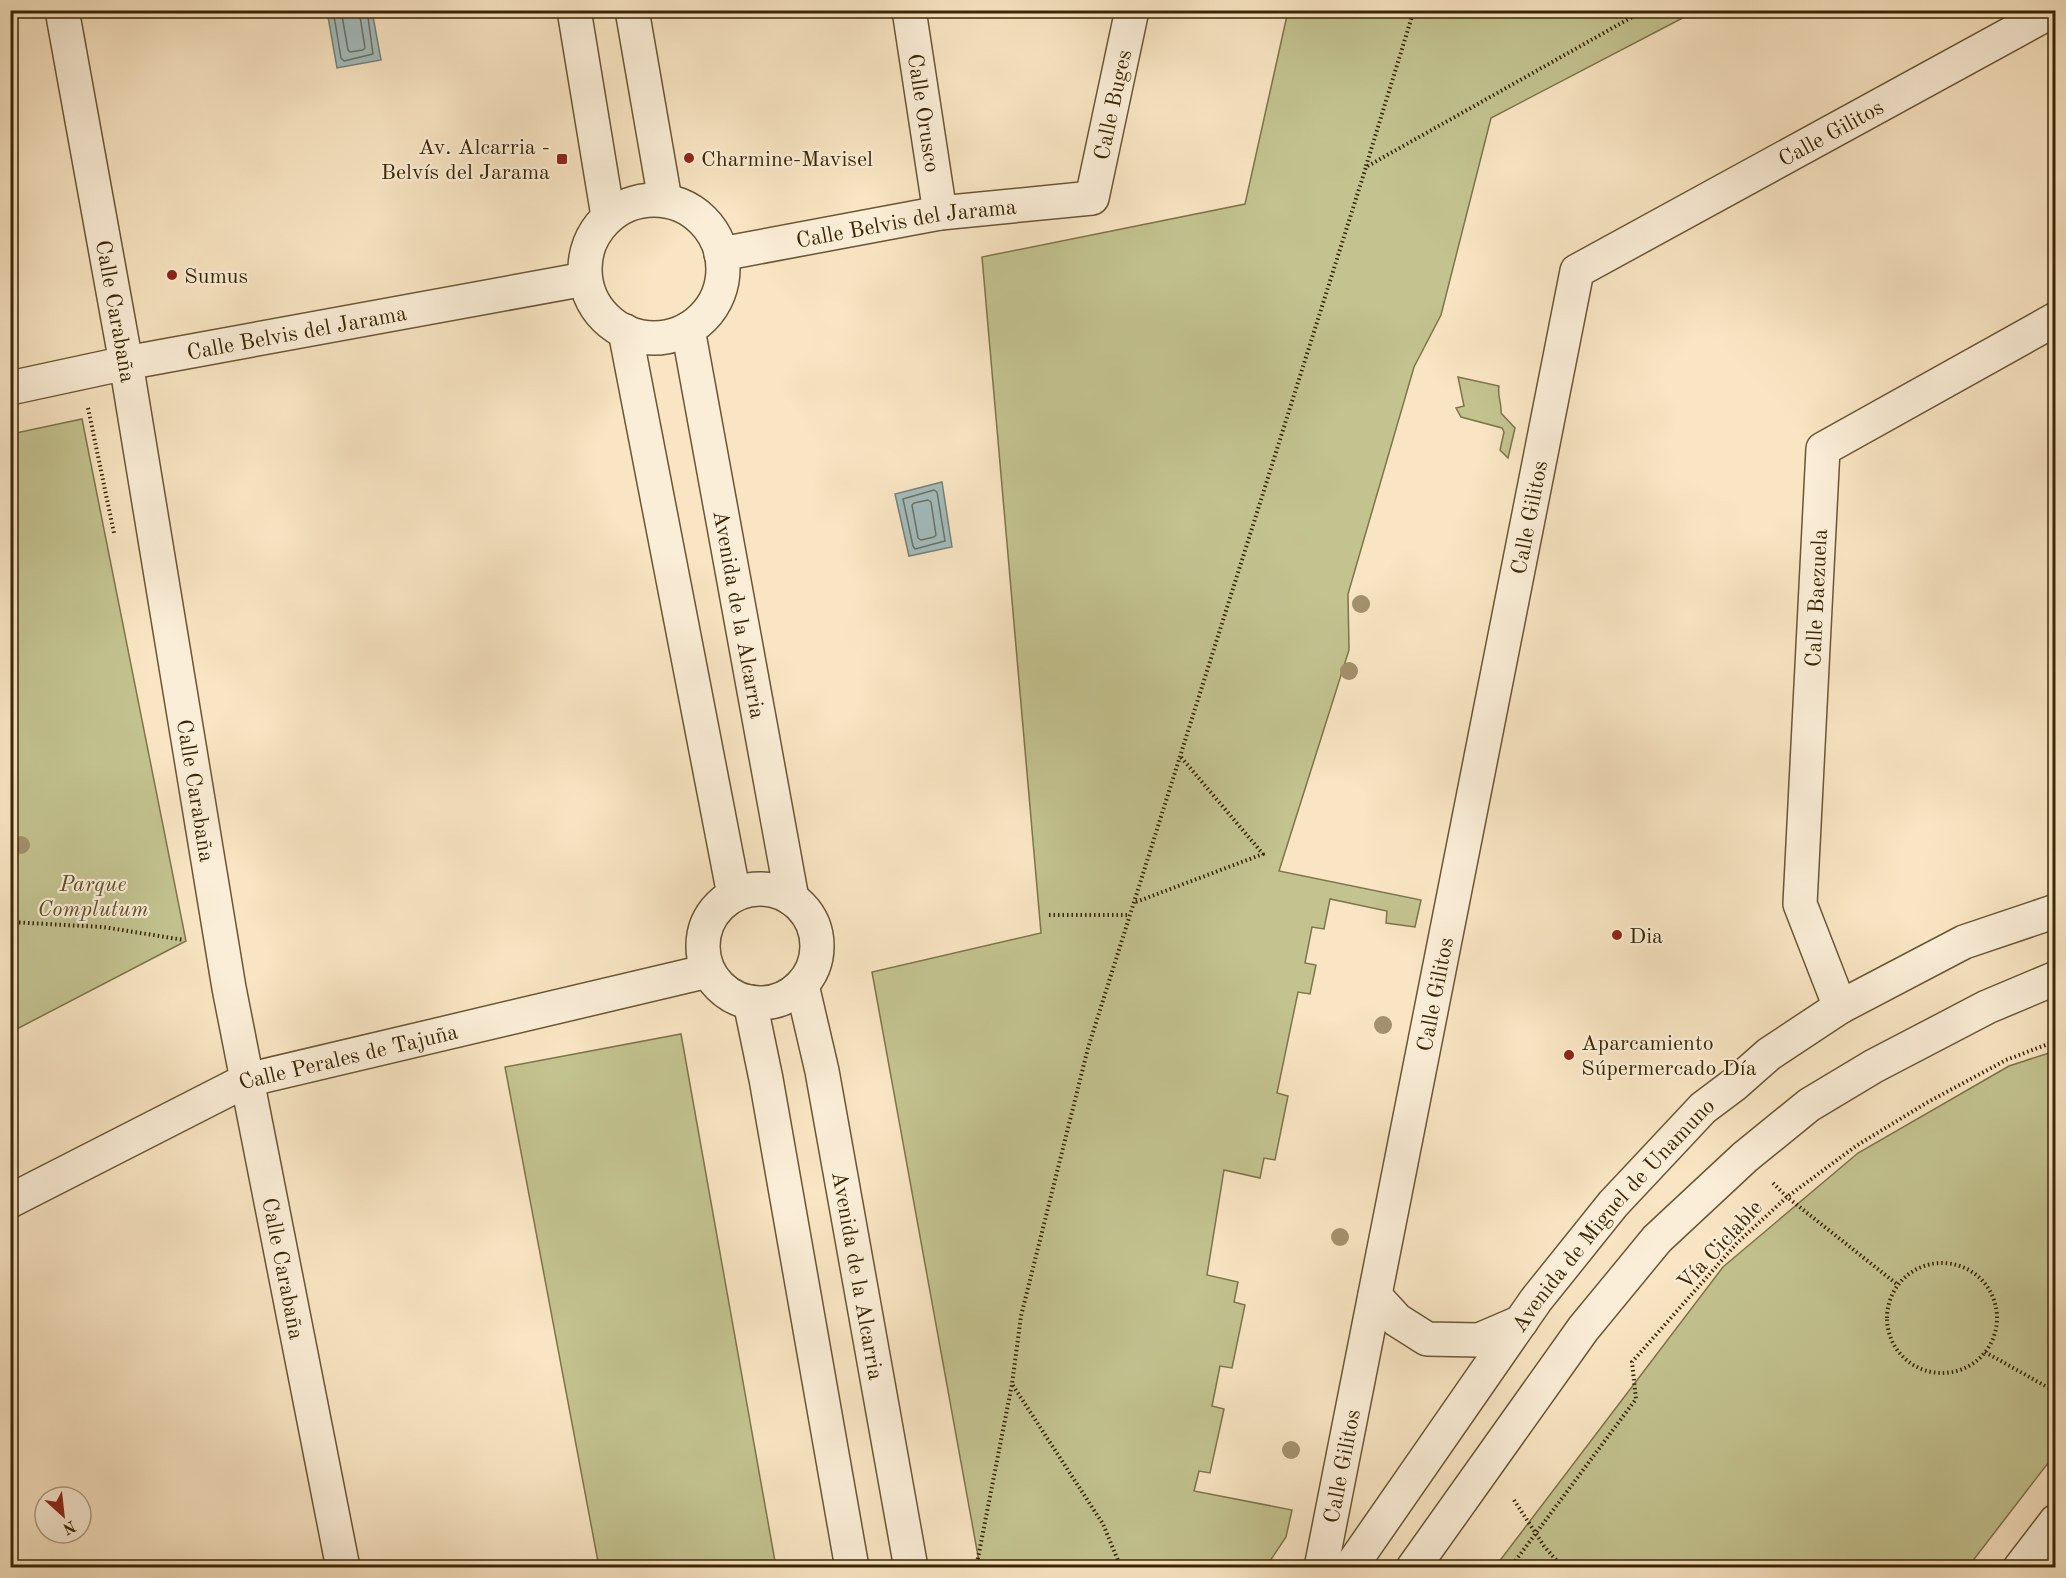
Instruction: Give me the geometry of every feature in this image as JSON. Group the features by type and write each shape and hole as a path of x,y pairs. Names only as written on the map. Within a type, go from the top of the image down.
{"street":[{"name":"Calle Carabaña","path":"62,10 126,363 228,988 344,1568"},
{"path":"574,10 608,216"},
{"path":"632,10 665,200"},
{"name":"Calle Orusco","path":"909,10 940,213"},
{"name":"Calle Buges","path":"1092,198 1132,10"},
{"name":"Calle Gilitos","path":"1321,1568 1577,271 2054,10"},
{"name":"Calle Belvis del Jarama","path":"721,254 940,213 1092,198"},
{"path":"645,200 665,200 691,210 702,218 714,235 721,254 723,276 717,297 705,315 688,329 674,335 657,338 641,337 610,323 598,310 590,296 585,279 585,261 589,244 597,229 608,216 626,206 645,200"},
{"name":"Calle Belvis del Jarama","path":"10,388 126,363 585,279"},
{"name":"Calle Baezuela","path":"1840,1007 1800,904 1823,449 2055,319"},
{"name":"Avenida de la Alcarria","path":"688,329 792,899 810,920 815,933 817,947 811,973 802,984 822,1071 911,1568"},
{"path":"625,331 734,895"},
{"path":"792,899 763,889 734,895 712,915 703,942 704,957 708,971 721,988 729,995 750,1002 764,1003 778,1000 791,994 802,984"},
{"name":"Avenida de Miguel de Unamuno","path":"1350,1568 1536,1300 1613,1204 1703,1108 1769,1054 1840,1007 1964,942 2055,911"},
{"name":"Calle Perales de Tajuña","path":"10,1201 247,1080 708,971"},
{"name":"Avenida de Miguel de Unamuno","path":"1413,1568 1583,1329 1657,1239 1745,1157 1809,1105 1874,1066 1987,1007 2055,978"},
{"path":"750,1002 766,1079 852,1568"},
{"path":"1375,1296 1397,1320 1427,1339 1479,1340 1521,1322"},
{"path":"2020,1568 2055,1521"}],"path":[{"path":"976,1568 1012,1384 1021,1316 1086,1059 1414,10"},
{"path":"1366,167 1632,16 1637,10"},
{"path":"1135,902 1263,854 1180,756"},
{"path":"1049,915 1130,915"},
{"path":"10,922 104,927 186,941"},
{"name":"Vía Ciclable","path":"1510,1568 1636,1399 1632,1362 1737,1243 1787,1197 1856,1146 1928,1102 2006,1060 2055,1041"},
{"path":"1772,1182 1787,1197 1898,1285"},
{"path":"1943,1263 1960,1266 1975,1274 1987,1287 1995,1303 1997,1320 1994,1336 1985,1352 1971,1364 1953,1372 1934,1372 1917,1367 1901,1355 1891,1339 1887,1321 1889,1302 1898,1285 1910,1273 1926,1265 1943,1263"},
{"path":"1985,1352 2055,1392"},
{"path":"1012,1384 1103,1524 1121,1568"},
{"path":"1514,1500 1535,1533 1563,1568"}],"green space":[{"path":"1288,11 1696,11 1491,118 1441,315 1414,367 1348,594 1349,650 1279,871 1421,900 1415,927 1386,923 1387,911 1330,899 1324,929 1312,927 1305,963 1316,965 1310,994 1298,992 1277,1093 1288,1096 1275,1160 1264,1158 1260,1178 1224,1170 1207,1275 1238,1282 1234,1302 1245,1305 1232,1368 1220,1366 1212,1406 1224,1409 1210,1473 1199,1471 1194,1491 1292,1510 1286,1537 1266,1567 980,1567 872,972 1041,933 982,257 1245,204"},
{"path":"1458,377 1499,386 1501,413 1515,428 1508,458 1500,450 1504,432 1502,428 1461,417 1456,408 1464,406"},
{"name":"Parque Complutum","path":"82,419 186,941 11,1032 11,434"},
{"path":"681,1034 776,1567 599,1567 505,1067"},
{"path":"2055,1051 2055,1454 1968,1567 1495,1567 1723,1267 1858,1153 2009,1066"}],"water":[{"path":"327,11 372,11 381,60 337,68"},
{"path":"942,482 952,547 909,556 895,494"}],"place":[{"name":"Charmine-Mavisel","path":"689,158"},
{"name":"Av. Alcarria - Belvís del Jarama","path":"562,159"},
{"name":"Sumus","path":"172,275"},
{"name":"Dia","path":"1617,935"},
{"name":"Aparcamiento Súpermercado Día","path":"1569,1055"}]}
